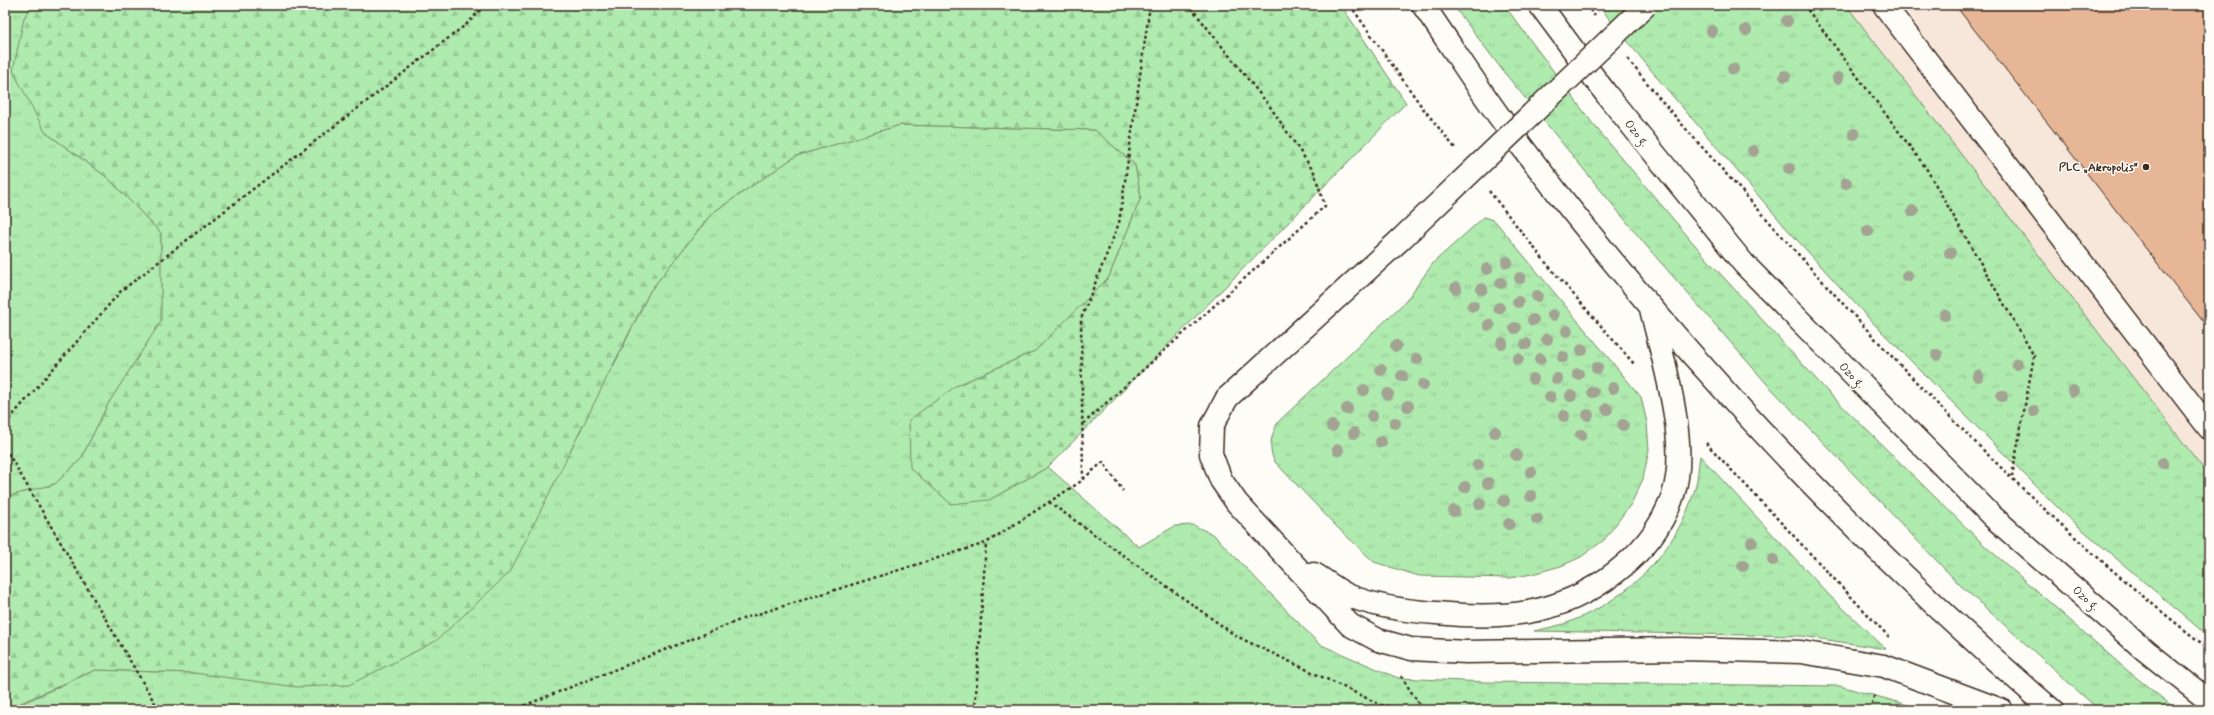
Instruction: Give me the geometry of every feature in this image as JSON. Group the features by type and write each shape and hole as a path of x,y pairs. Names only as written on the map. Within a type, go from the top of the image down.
{"main road":[{"path":"1423,5 1506,126 1650,308 1822,495 1995,661 2052,710"},
{"name":"Ozo g.","path":"1540,5 1607,95 1744,264 1993,517 2146,650 2209,701"},
{"path":"1646,5 1400,240 1227,398 1212,426 1211,454 1221,480 1237,502 1350,625 1378,640 1412,649 1466,652 1679,650 1801,652 1884,666 2001,710"},
{"path":"1884,5 2209,428"},
{"path":"1291,560 1347,594 1389,608 1467,616 1527,612 1560,603 1590,588 1618,570 1643,548 1660,524 1674,494 1679,454 1674,409 1650,308"}],"path":[{"path":"5,424 121,291 468,23 485,5"},
{"path":"1083,480 1081,319 1119,223 1150,5"},
{"path":"1082,424 1325,206 1314,172 1271,108 1189,5"},
{"path":"1586,5 1596,17"},
{"path":"1804,5 1926,168 2034,356 2012,477"},
{"path":"1624,53 1642,77 1868,333 2012,477 2138,594 2209,649"},
{"path":"5,448 159,710"},
{"path":"513,710 745,618 986,543 1083,480 1103,462 1123,491"},
{"path":"1049,502 1236,636 1381,705 1420,710"},
{"path":"975,710 986,543"}],"shaded area":[{"path":"1846,5 2209,5 2209,476"}],"green space":[{"path":"5,5 32,5 24,18 45,132 108,178 161,233 162,321 108,404 81,459 55,484 6,498"},
{"path":"32,5 1341,5 1406,103 1048,467 989,500 951,504 910,468 909,420 956,386 1035,351 1109,277 1141,197 1135,165 1095,130 900,125 796,156 712,213 650,291 510,572 436,641 349,685 297,687 194,673 95,670 5,710 5,497 55,484 81,459 108,404 161,321 161,233 108,178 45,132 13,71 24,18"},
{"path":"1453,5 1504,5 1593,124 1706,258 1827,391 1984,545 2128,671 2177,710 2099,710 1959,584 1766,383 1649,249 1503,71"},
{"path":"1598,5 1846,5 2209,476 2209,637 2065,515 1873,323 1788,230 1664,86"},
{"path":"900,125 1095,130 1135,165 1141,197 1109,277 1035,351 956,386 989,500 1048,467 1139,547 1175,526 1193,525 1214,535 1319,644 1398,678 1485,682 1840,686 1926,710 8,710 95,670 194,673 614,365 650,291 712,213 796,156"},
{"path":"1484,217 1495,221 1641,397 1647,423 1649,450 1643,479 1631,504 1604,540 1581,557 1561,566 1510,578 1419,576 1374,562 1337,527 1274,461 1271,451 1271,442 1278,422 1405,302 1434,262"},
{"path":"1700,456 1829,595 1886,649 1802,636 1534,631 1567,623 1593,611 1614,599 1649,569 1664,551 1687,511 1696,485"}],"building":[{"name":"PLC „Akropolis“","path":"1955,5 2209,5 2209,329"}],"place":[{"name":"PLC „Akropolis“","path":"2146,167"}]}
